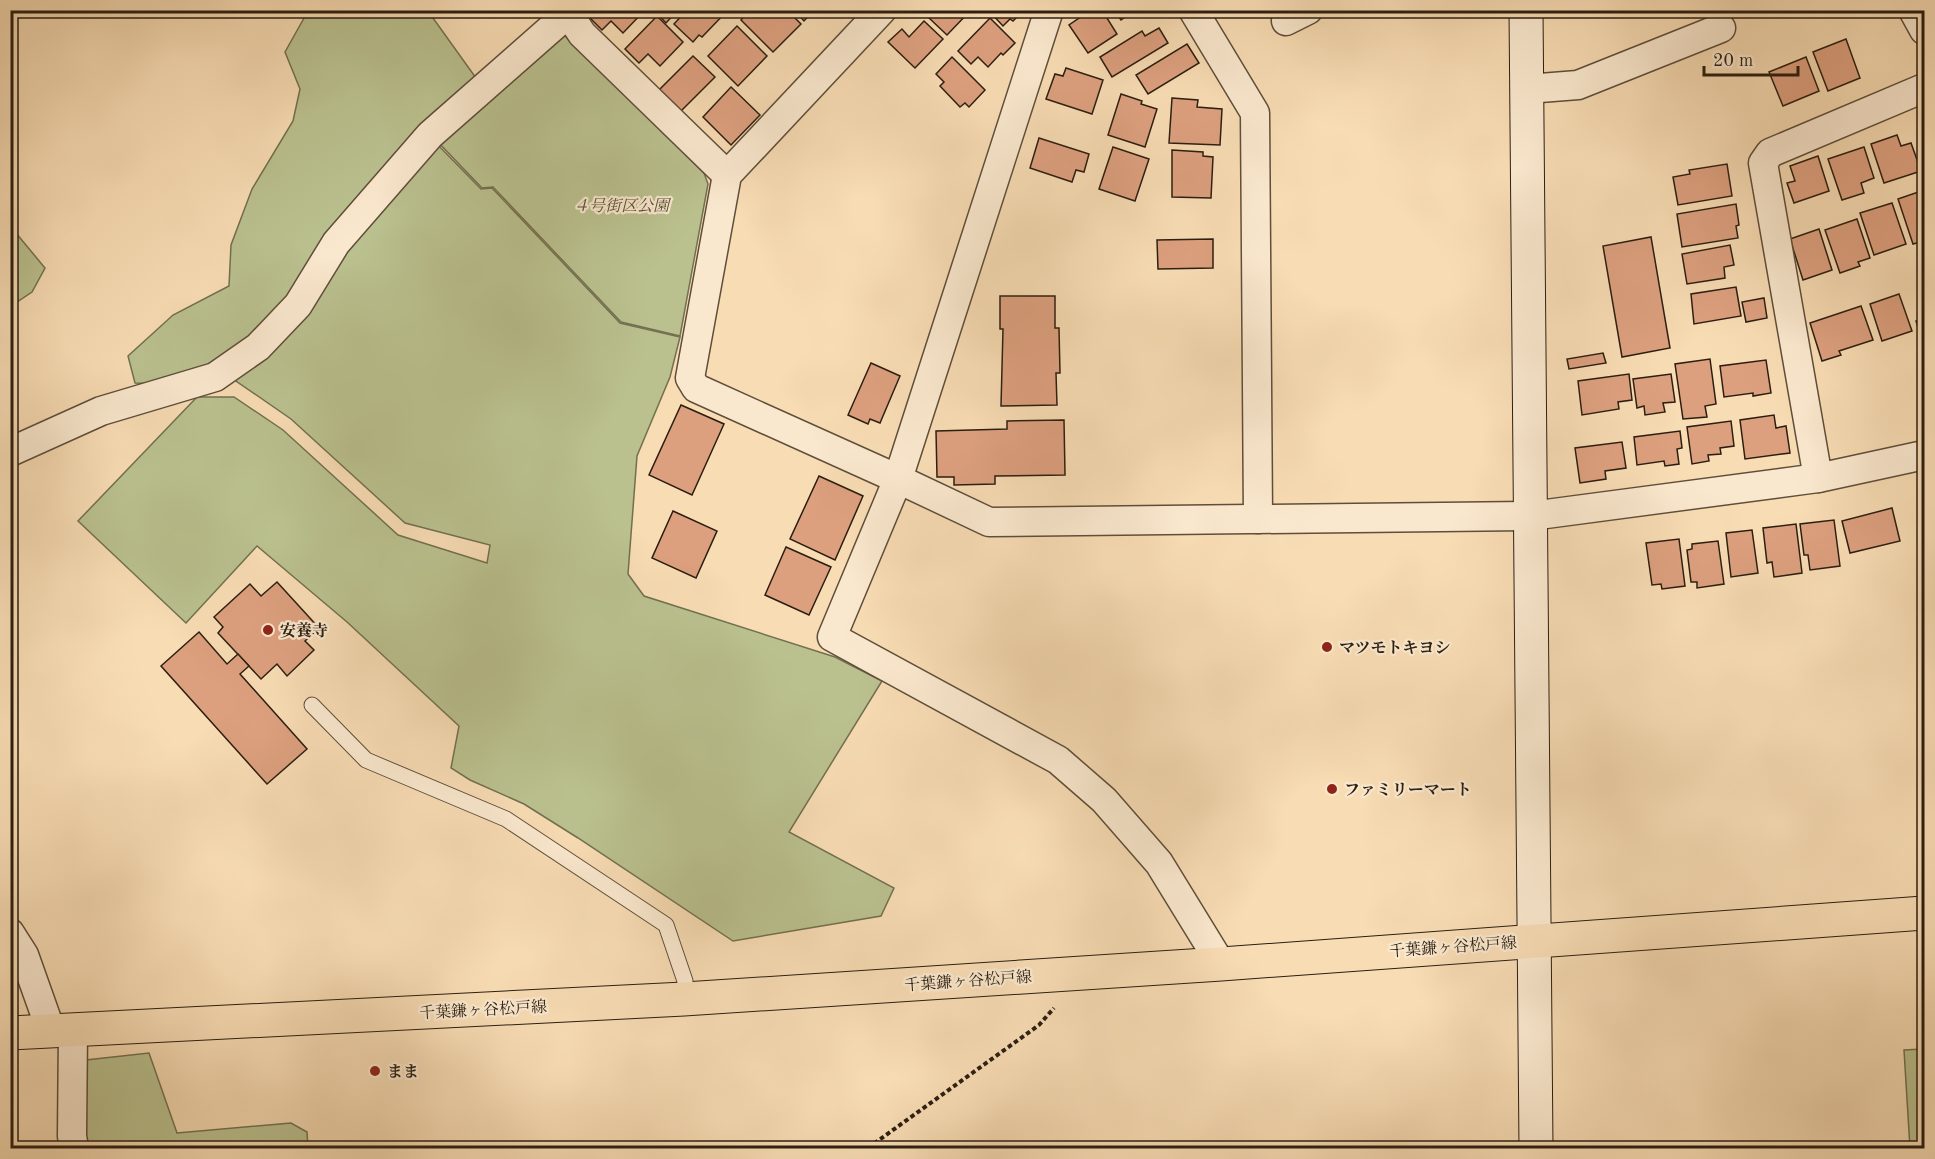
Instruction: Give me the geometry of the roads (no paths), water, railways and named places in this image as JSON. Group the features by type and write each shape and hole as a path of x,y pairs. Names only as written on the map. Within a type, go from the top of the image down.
{"main road":[{"name":"千葉鎌ヶ谷松戸線","path":"10,1033 684,999 1221,964 1924,913"}],"street":[{"path":"882,10 727,175 690,378 696,388 898,478 989,522 1531,516 1818,478 1924,455"},
{"path":"1049,10 898,478 832,638 1058,760 1104,800 1159,863 1221,964"},
{"path":"1193,10 1256,113 1258,519"},
{"path":"1526,10 1536,1149"},
{"path":"1913,10 1924,30"},
{"path":"572,11 574,22 582,34 727,175"},
{"path":"10,453 101,411 215,377 258,347 298,305 336,243 430,135 572,11"},
{"path":"1527,89 1578,86 1721,28"},
{"path":"1818,478 1763,163 1770,153 1924,88"},
{"path":"10,933 24,955 62,1031 74,1149"}],"lane":[{"path":"312,705 366,760 506,819 666,925 685,981 684,999"}],"place":[{"name":"安養寺","path":"268,630"},
{"name":"マツモトキヨシ","path":"1327,647"},
{"name":"ファミリーマート","path":"1332,789"},
{"name":"まま","path":"375,1071"}],"park label":[{"name":"４号街区公園","path":"621,205"}]}
